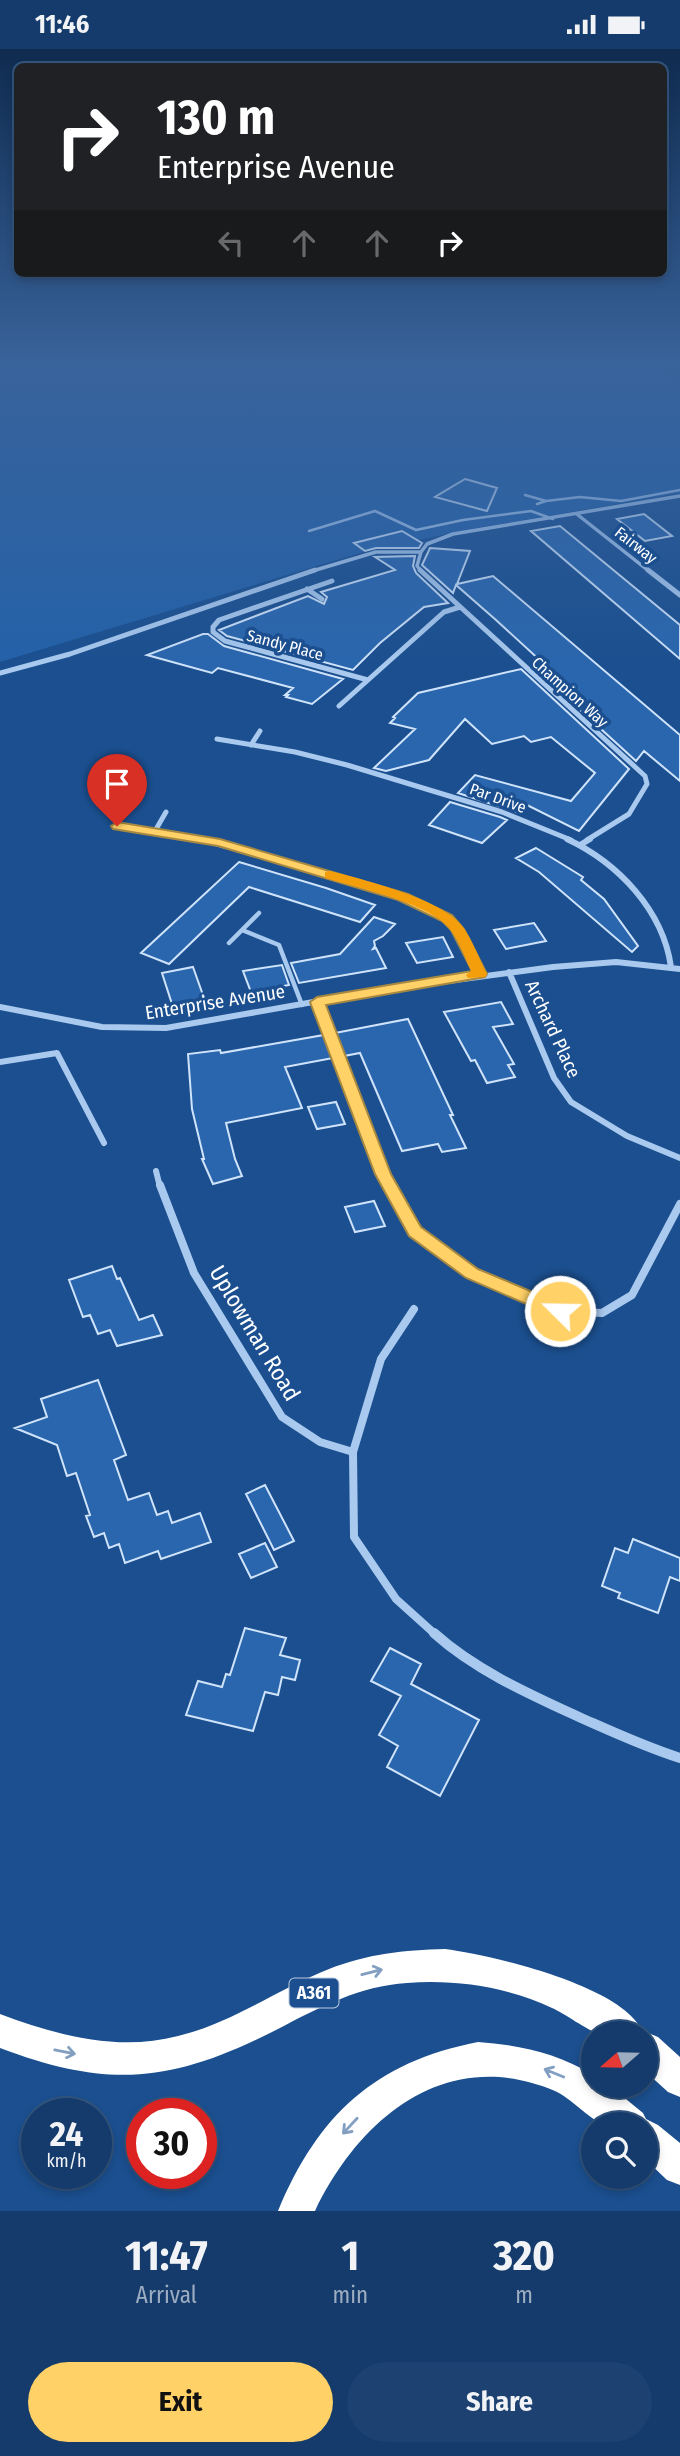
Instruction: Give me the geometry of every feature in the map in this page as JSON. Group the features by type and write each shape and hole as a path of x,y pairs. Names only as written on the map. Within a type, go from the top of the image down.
{"highway":[{"name":"A361","path":"0,2031 34,2045 67,2053 117,2058 173,2055 238,2033 332,1985 394,1967 427,1966 467,1968 509,1976 579,2003 607,2021"},
{"path":"296,2211 321,2163 361,2114 386,2091 438,2065 469,2059 499,2059 533,2065 562,2075 614,2112"},
{"path":"658,2060 680,2080"},
{"path":"658,2148 680,2168"}],"street":[{"path":"0,673 69,654 277,580 363,555 399,550 421,552 427,544 453,534 680,496"},
{"name":"Fairway","path":"578,515 680,594"},
{"name":"Champion Way","path":"421,552 417,566 645,776 647,784 629,814 580,845"},
{"name":"Sandy Place","path":"332,581 219,620 212,627 213,632 225,641 368,680"},
{"path":"307,589 322,599"},
{"path":"339,706 444,612 460,607"},
{"path":"251,745 260,731"},
{"name":"Par Drive","path":"217,739 320,758 490,807 580,845 613,869 640,897 662,930 671,952 671,967"},
{"path":"155,831 166,812"},
{"path":"117,826 200,838 245,849 403,897 447,918 457,929 480,974"},
{"name":"Enterprise Avenue","path":"0,1007 86,1027 130,1031 166,1028 480,974 622,961 680,969"},
{"name":"Archard Place","path":"509,972 554,1078 571,1102 627,1136 680,1158"},
{"path":"317,1002 383,1174 415,1231 472,1274 560,1311 602,1313 632,1295 680,1203"},
{"path":"0,1062 57,1053 104,1143"},
{"name":"Uplowman Road","path":"156,1171 163,1197 194,1273 282,1417 320,1442 354,1452"},
{"path":"414,1309 381,1359 354,1452 354,1537 396,1599 454,1651 534,1696 651,1749 680,1758"}],"lane":[{"path":"537,504 580,497 621,501 680,490"},
{"path":"526,495 546,501"},
{"path":"309,531 374,511 416,530 463,520 531,511 553,519"},
{"path":"441,526 453,534"},
{"path":"229,943 259,913"},
{"path":"242,930 279,945 302,1005"}],"shaded area":[{"path":"0,463 680,463 680,493 460,531 363,552 0,662"}],"building":[{"path":"465,479 497,488 487,511 435,497"},
{"path":"644,514 672,536 645,541 617,519"},
{"path":"560,526 680,625 680,659 531,531"},
{"path":"402,531 422,543 419,548 376,548 365,551 354,543"},
{"path":"430,548 470,551 457,584 493,576 680,735 680,781 644,751 636,761 533,667 544,664 496,620 456,585 453,593 422,565"},
{"path":"415,556 413,566 416,573 448,603 424,607 380,643 353,670 227,636 219,630 308,596 324,604 327,597 321,592 395,570 375,557"},
{"path":"208,634 224,646 343,679 312,704 286,697 293,688 218,668 212,673 147,655"},
{"path":"521,669 629,769 579,831 525,804 516,812 458,793 475,775 571,801 595,773 551,737 531,742 524,736 492,744 465,719 429,760 386,771 374,768 415,729 390,723 418,693"},
{"path":"450,802 507,820 482,843 429,825"},
{"path":"536,848 583,877 581,880 604,899 638,946 632,952 539,872 516,858"},
{"path":"239,862 375,905 360,922 249,887 169,964 141,953"},
{"path":"374,917 395,924 374,941 373,949 376,948 386,968 299,983 291,963 340,954"},
{"path":"534,923 546,941 506,949 494,930"},
{"path":"443,937 453,957 417,963 406,943"},
{"path":"282,965 289,985 251,992 243,971"},
{"path":"193,967 204,998 172,1004 162,973"},
{"path":"501,1002 513,1024 493,1027 514,1064 508,1065 515,1077 487,1083 475,1060 471,1061 444,1012"},
{"path":"408,1019 466,1148 442,1152 438,1144 402,1151 360,1053 344,1056 335,1033"},
{"path":"324,1035 333,1058 285,1067 302,1108 226,1123 242,1176 213,1184 202,1159 192,1109 188,1054 220,1050 221,1053"},
{"path":"336,1102 345,1124 317,1129 308,1107"},
{"path":"374,1201 385,1226 355,1232 345,1207"},
{"path":"112,1266 139,1320 153,1315 162,1335 117,1346 110,1330 98,1334 90,1315 83,1317 69,1280"},
{"path":"98,1380 126,1455 114,1460 128,1500 149,1493 157,1515 168,1511 172,1523 200,1513 211,1542 161,1559 158,1551 125,1563 119,1544 109,1548 104,1533 94,1537 86,1516 90,1515 76,1473 67,1476 57,1445 15,1428 47,1417 41,1399"},
{"path":"265,1485 294,1541 274,1550 246,1494"},
{"path":"633,1539 680,1558 680,1581 670,1577 658,1613 618,1598 620,1593 602,1586 615,1548 628,1553"},
{"path":"265,1543 277,1567 251,1578 239,1554"},
{"path":"245,1628 286,1638 280,1655 300,1660 295,1680 282,1677 278,1695 265,1692 253,1731 186,1715 198,1681 222,1687 226,1674 230,1675"},
{"path":"390,1648 421,1664 411,1684 479,1720 440,1796 387,1767 398,1746 379,1735 401,1696 371,1681"}],"slow traffic":[{"path":"330,875 403,897 447,918 457,929 480,974 473,975"}],"route":[{"path":"117,826 200,838 245,849 403,897 447,918 457,929 480,974 317,1002 383,1174 415,1231 472,1274 560,1311"}]}
